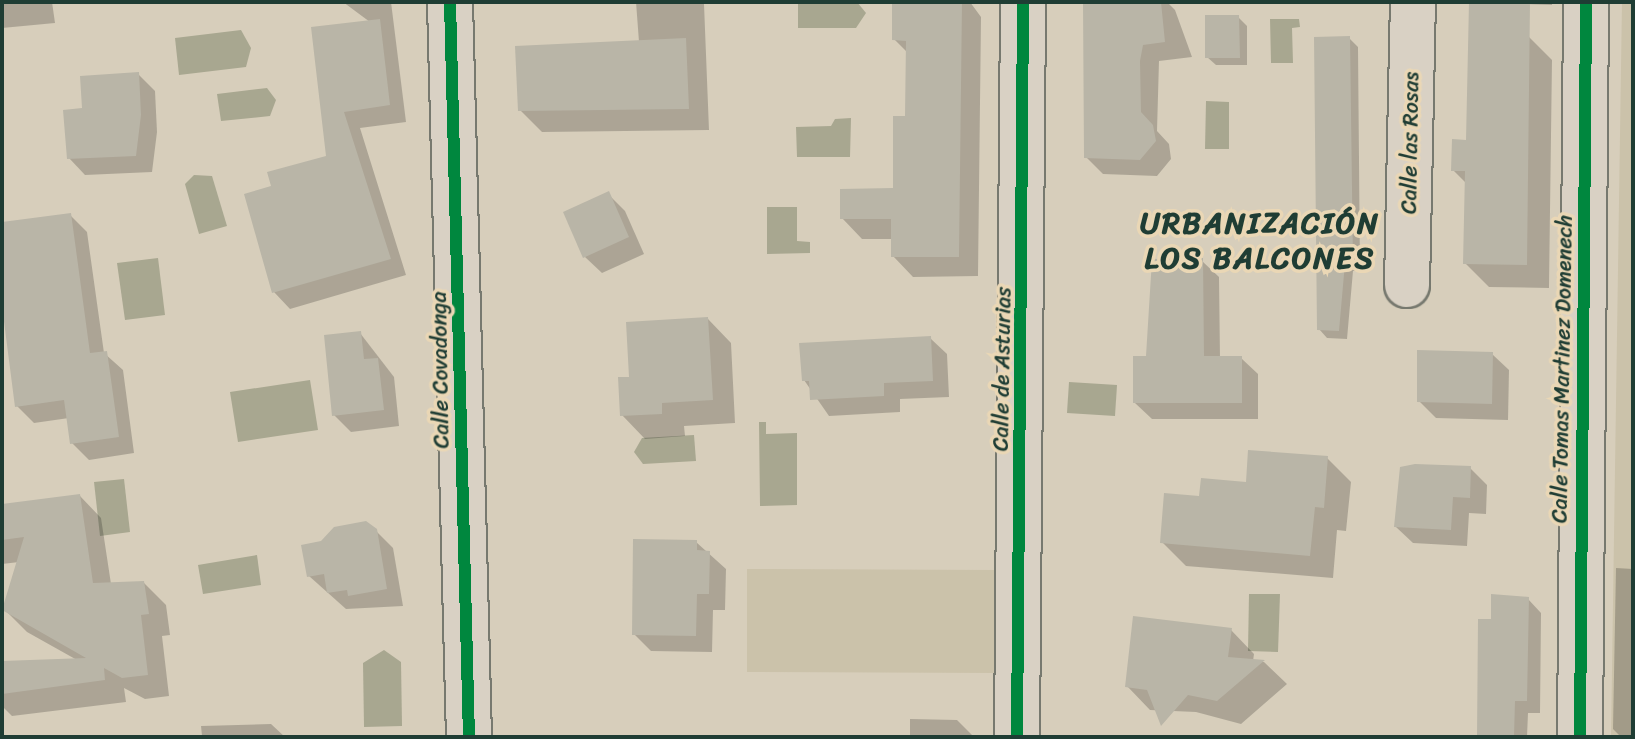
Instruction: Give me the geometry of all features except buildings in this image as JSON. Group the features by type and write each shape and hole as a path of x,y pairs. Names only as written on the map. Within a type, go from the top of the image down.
{"street":[{"name":"Calle Covadonga","path":"450,2 469,737"},
{"name":"Calle de Asturias","path":"1017,737 1023,2"},
{"name":"Calle las Rosas","path":"1407,285 1413,2"},
{"name":"Calle Tomas Martinez Domenech","path":"1580,737 1586,2"}],"shaded area":[{"path":"798,2 857,2 866,13 856,28 798,28"},
{"path":"1622,2 1633,2 1633,737 1611,737"},
{"path":"1270,19 1299,19 1300,27 1292,28 1293,63 1271,63"},
{"path":"241,30 251,48 246,67 179,75 175,38"},
{"path":"267,88 276,100 270,116 221,121 217,94"},
{"path":"1206,101 1229,102 1229,149 1205,149"},
{"path":"851,118 850,157 797,157 796,127 831,126 835,119"},
{"path":"194,175 212,176 227,226 199,234 185,184"},
{"path":"767,207 797,207 797,241 810,242 810,253 767,254"},
{"path":"158,258 165,315 125,320 117,263"},
{"path":"310,380 318,430 238,442 230,392"},
{"path":"1069,382 1117,385 1115,416 1067,413"},
{"path":"759,422 766,422 766,434 797,433 797,505 760,506"},
{"path":"694,435 696,461 643,464 634,452 642,438"},
{"path":"124,479 130,532 100,536 94,482"},
{"path":"257,555 261,585 203,594 198,565"},
{"path":"747,569 995,570 995,673 747,672"},
{"path":"1249,594 1280,594 1278,652 1248,651"},
{"path":"384,650 401,662 402,726 364,727 363,663"}],"cycle path":[{"path":"450,2 469,737"},
{"path":"1017,737 1023,2"},
{"path":"1580,737 1586,2"}],"district":[{"name":"URBANIZACIÓN LOS BALCONES","path":"1260,240"}]}
